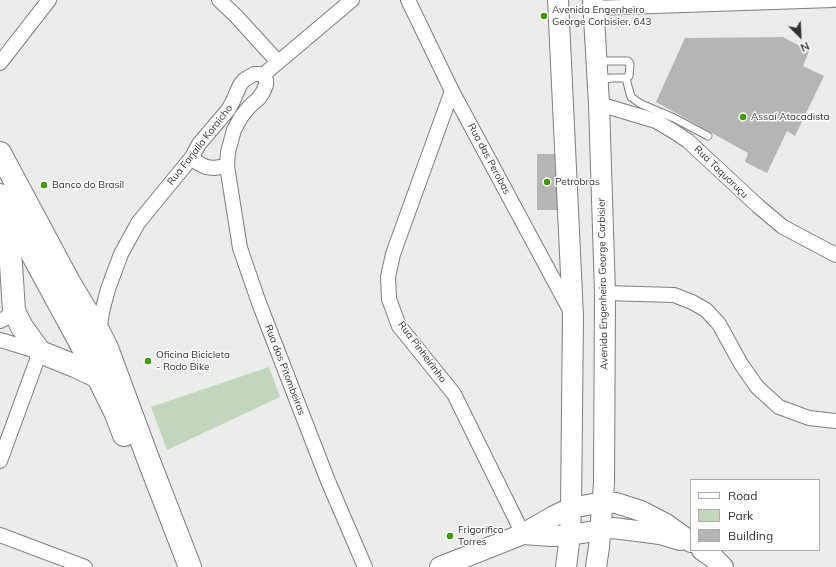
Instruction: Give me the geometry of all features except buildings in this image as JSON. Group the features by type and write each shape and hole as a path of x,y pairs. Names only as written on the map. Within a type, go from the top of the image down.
{"main road":[{"path":"558,0 573,316 571,508 570,535 566,567"},
{"name":"Avenida Engenheiro George Corbisier","path":"593,4 599,104 605,293 603,502 596,567"},
{"path":"0,153 69,282 108,348 146,456 190,567"},
{"path":"1,198 98,377 116,414 174,567"},
{"path":"1,198 11,264 7,316"},
{"path":"7,316 24,285 32,277 41,272 48,271 69,282"},
{"path":"7,316 22,327 40,352 98,377"},
{"path":"440,567 523,534 571,508 603,502 616,503 641,511 666,524 690,542"},
{"path":"523,534 552,536 570,535 613,528 660,534 690,543"},
{"path":"703,551 723,567"}],"street":[{"path":"0,63 49,0"},
{"path":"219,0 236,16 278,62"},
{"name":"Rua Farjalla Koraicho","path":"99,332 108,289 121,254 138,223 192,157 199,144 228,110 240,85 244,80 254,74 263,75 352,0"},
{"name":"Rua das Perobas","path":"408,0 452,91 573,316"},
{"path":"593,4 833,0"},
{"name":"Rua das Pitombeiras","path":"263,75 266,80 266,85 263,92 241,117 230,142 227,166 240,248 328,481 365,567"},
{"name":"Rua Pinheirinho","path":"452,91 393,254 388,277 389,299 399,326 454,394 523,534"},
{"name":"Rua Taquaruçu","path":"599,104 656,121 673,131 688,141 758,206 783,227 836,255"},
{"path":"192,157 198,163 206,167 214,168 227,166"},
{"path":"605,293 674,295 692,302 706,310 719,324 741,364 757,387 779,407 809,418 836,421"},
{"path":"0,340 40,352 69,355 77,354 89,347 94,342 99,332"},
{"path":"0,461 40,352"},
{"path":"0,535 84,567"}],"lane":[{"path":"597,71 628,61 630,64 628,76 626,78 631,97 641,104 674,118 708,136"},
{"path":"597,71 611,78 626,78"}],"green space":[{"path":"269,367 280,397 167,450 151,407"}],"place":[{"name":"Avenida Engenheiro George Corbisier, 643","path":"544,16"},
{"name":"Assaí Atacadista","path":"743,117"},
{"name":"Petrobras","path":"547,182"},
{"name":"Banco do Brasil","path":"44,185"},
{"name":"Oficina Bicicleta - Rodo Bike","path":"148,361"},
{"name":"Frigorífico Torres","path":"450,536"}]}
